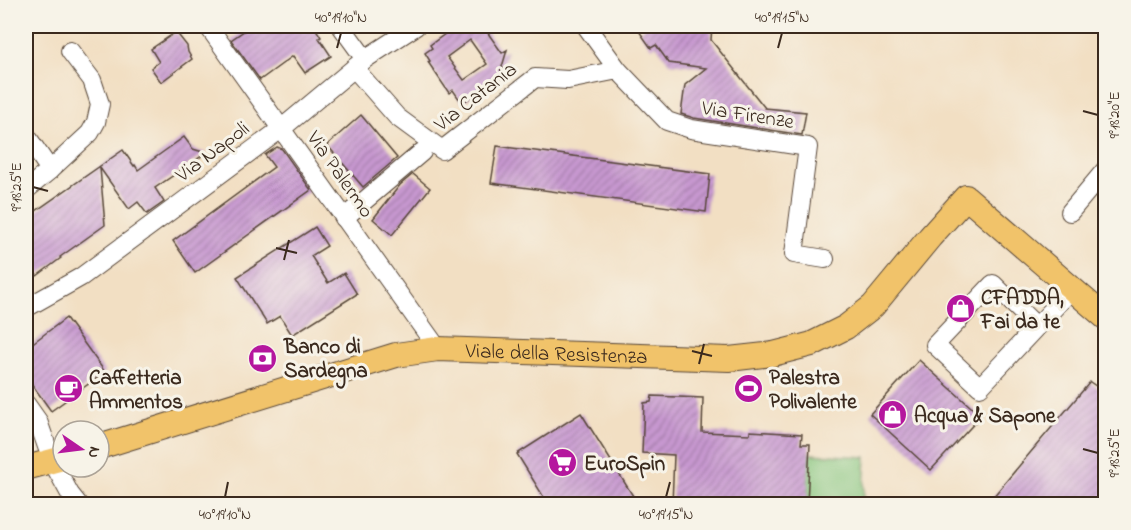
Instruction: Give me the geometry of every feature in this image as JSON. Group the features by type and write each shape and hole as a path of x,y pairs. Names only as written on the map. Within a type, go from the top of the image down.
{"main road":[{"name":"Viale della Resistenza","path":"111,443 396,355 438,349 729,359 773,354 812,344 846,327 873,306 966,197 1071,290"},
{"path":"1071,290 1106,318"},
{"path":"26,468 51,462"}],"street":[{"name":"Via Palermo","path":"208,26 438,349"},
{"path":"341,26 360,64"},
{"name":"Via Napoli","path":"27,304 81,276 281,129 360,64 416,26"},
{"name":"Via Firenze","path":"586,26 618,70 667,121 691,129 808,147 794,254 825,259"},
{"path":"26,190 90,133 96,122 100,104 92,80 70,51"},
{"name":"Via Catania","path":"360,64 397,117 442,150 535,78 568,80 618,70"},
{"path":"26,135 50,170"},
{"path":"344,218 422,152"},
{"path":"1070,212 1106,169"},
{"path":"1037,327 993,285 935,345 980,387 1037,327 1071,290"},
{"path":"26,404 51,446"},
{"path":"65,479 70,494 78,504"}],"green space":[{"path":"809,454 866,457 863,504 807,504"}],"building":[{"path":"251,26 314,26 331,56 305,73 293,56 260,80 231,40"},
{"path":"456,26 491,26 485,29 502,53 507,50 502,67 506,73 500,77 499,81 497,79 462,103 453,90 449,93 428,62 430,61 425,53 432,48 430,45","holes":["470,40 487,64 464,80 447,57"]},
{"path":"647,26 712,26 711,40 765,108 806,112 802,135 681,114 685,85 706,68 669,63 656,45 651,48 639,31"},
{"path":"176,32 187,46 192,59 161,82 151,68 159,62 151,49"},
{"path":"361,115 397,158 363,187 327,145"},
{"path":"184,137 193,149 206,153 155,188 164,202 147,214 138,202 129,209 100,168 105,225 37,276 26,260 26,218 123,150 138,170"},
{"path":"497,146 710,174 706,212 491,183"},
{"path":"277,147 282,149 311,190 195,273 173,241 274,167 265,155"},
{"path":"413,174 430,188 392,235 373,219 400,185"},
{"path":"315,227 327,246 311,256 328,283 344,273 357,294 292,335 280,316 267,324 237,277"},
{"path":"66,318 105,372 51,411 26,376 26,348"},
{"name":"Acqua & Sapone","path":"919,360 981,416 931,470 870,414"},
{"path":"1090,382 1106,393 1106,504 987,504"},
{"path":"652,396 703,398 702,432 750,434 750,431 802,434 801,444 810,444 807,504 672,504 674,455 642,453 644,403 651,402"},
{"path":"581,413 638,504 548,504 517,454"}],"place":[{"name":"CFADDA, Fai da te","path":"960,309"},
{"name":"Banco di Sardegna","path":"263,358"},
{"name":"Caffetteria Ammentos","path":"68,389"},
{"name":"Palestra Polivalente","path":"748,389"},
{"name":"Acqua & Sapone","path":"893,415"},
{"name":"EuroSpin","path":"563,463"}]}
